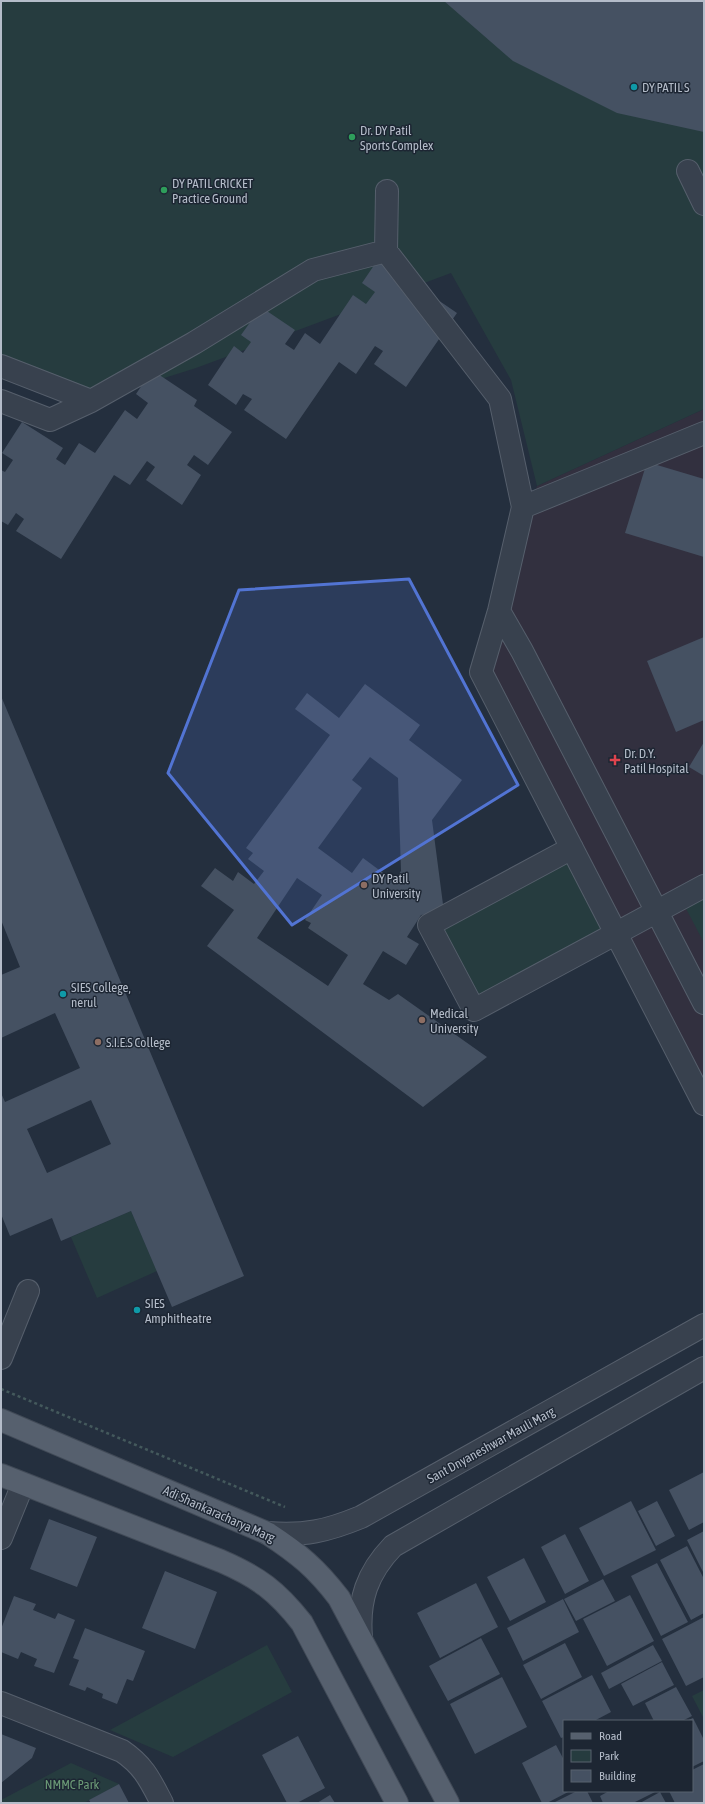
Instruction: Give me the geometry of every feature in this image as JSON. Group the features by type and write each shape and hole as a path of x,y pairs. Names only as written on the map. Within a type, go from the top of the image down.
{"main road":[{"name":"Adi Shankaracharya Marg","path":"1,1420 267,1533 295,1551 320,1574 339,1598 448,1803"},
{"path":"1,1475 221,1561 247,1572 269,1586 288,1605 302,1623 397,1803"}],"street":[{"path":"688,171 704,204"},
{"path":"387,191 386,251 500,399 523,507 499,611 481,672 704,1104"},
{"path":"1,401 50,420 91,402 194,343 313,270 386,251"},
{"path":"1,366 91,402"},
{"path":"523,507 704,434"},
{"path":"499,611 522,651 704,1003"},
{"path":"572,848 429,925 474,1010 704,886"},
{"path":"1,1358 28,1291"},
{"name":"Sant Dnyaneshwar Mauli Marg","path":"267,1533 288,1535 306,1534 341,1525 362,1517 704,1325"},
{"path":"361,1637 361,1602 367,1584 374,1568 393,1546 704,1368"},
{"path":"1,1538 23,1484"},
{"path":"1,1703 122,1750 144,1769 156,1801"}],"path":[{"path":"1,1389 286,1508"}],"highlighted area":[{"path":"409,579 518,785 292,925 168,773 239,590"}],"shaded area":[{"name":"Dr. D.Y. Patil Hospital","path":"704,409 704,1107 481,672 537,486"}],"green space":[{"name":"Dr. DY Patil Sports Complex","path":"1,1 704,1 704,409 537,486 511,380 451,273 196,368 91,401 1,366"},
{"path":"572,848 616,934 474,1010 429,925"},
{"path":"704,886 704,943 681,899"},
{"path":"131,1211 157,1271 97,1298 71,1237"},
{"path":"267,1645 292,1692 173,1757 110,1730"},
{"path":"704,1690 704,1719 692,1696"},
{"name":"NMMC Park","path":"71,1763 119,1784 84,1803 1,1803 1,1800"}],"building":[{"name":"DY PATIL S","path":"444,1 704,1 704,132 617,113 513,61"},
{"path":"381,255 419,287 457,313 406,387 374,364 383,351 375,346 356,374 339,362 286,439 244,410 252,399 243,394 236,405 208,385 234,346 243,353 251,342 241,335 261,307 295,330 285,344 294,350 305,333 320,344 353,295 366,304 375,292 362,283"},
{"path":"152,370 197,400 194,406 232,432 208,465 194,455 187,465 201,475 182,505 146,480 155,467 147,461 130,485 114,475 61,559 16,531 24,519 16,513 8,525 1,521 1,470 5,472 13,460 2,453 22,422 63,448 56,459 65,465 79,443 95,453 125,410 137,419 148,403 136,394"},
{"path":"647,462 704,479 704,557 625,533"},
{"path":"704,637 704,720 676,732 647,661"},
{"path":"365,684 420,725 409,740 462,780 432,820 444,912 421,915 407,937 419,944 406,965 383,951 363,984 389,1000 398,994 487,1057 423,1107 207,946 234,910 201,886 215,868 233,881 238,872 254,884 264,871 248,859 253,853 246,848 330,735 295,709 307,693 339,718","holes":["370,757 398,778 401,871 394,881 363,858 352,873 318,848 362,788 352,780","297,878 322,895 305,920 311,923 308,928 348,955 328,986 257,938"]},
{"name":"SIES College, nerul","path":"1,696 244,1276 172,1307 131,1211 61,1241 52,1218 10,1236 1,1214 1,1093 5,1102 80,1068 55,1013 1,1038 1,975 20,967 1,920","holes":["91,1100 111,1144 47,1173 27,1129"]},
{"path":"704,742 704,776 689,767"},
{"path":"704,1472 704,1522 689,1530 669,1490"},
{"path":"631,1501 656,1550 604,1576 579,1528"},
{"path":"657,1501 675,1536 656,1546 638,1511"},
{"path":"49,1519 97,1537 77,1587 30,1569"},
{"path":"704,1531 704,1574 687,1540"},
{"path":"565,1534 589,1581 565,1594 541,1547"},
{"path":"687,1546 704,1579 704,1613 691,1620 660,1560"},
{"path":"524,1558 546,1602 510,1621 487,1577"},
{"path":"657,1563 688,1622 661,1636 631,1576"},
{"path":"165,1571 217,1592 195,1649 142,1628"},
{"path":"603,1579 615,1601 576,1621 564,1599"},
{"path":"476,1583 498,1627 440,1658 417,1613"},
{"path":"630,1595 654,1641 607,1666 583,1619"},
{"path":"14,1596 36,1604 33,1610 55,1619 58,1613 75,1620 54,1673 34,1666 37,1659 21,1652 18,1659 1,1652 1,1629"},
{"path":"563,1599 579,1632 523,1661 507,1628"},
{"path":"704,1617 704,1677 686,1686 662,1639"},
{"path":"85,1628 145,1651 133,1681 127,1679 117,1704 102,1698 103,1694 87,1687 85,1691 69,1685 79,1660 73,1658"},
{"path":"481,1638 500,1674 448,1701 429,1666"},
{"path":"565,1643 582,1677 541,1699 523,1665"},
{"path":"653,1645 662,1661 609,1689 601,1673"},
{"path":"662,1662 674,1685 633,1706 621,1684"},
{"path":"592,1675 611,1712 596,1720 563,1720 563,1737 561,1738 542,1701"},
{"path":"502,1677 527,1727 475,1754 450,1704"},
{"path":"676,1687 692,1716 684,1720 654,1720 645,1703"},
{"path":"693,1718 704,1740 704,1761 693,1766 693,1720 688,1720"},
{"path":"1,1734 36,1748 32,1758 1,1783"},
{"path":"298,1736 325,1788 297,1803 287,1803 262,1755"},
{"path":"556,1745 563,1758 563,1792 568,1792 547,1803 542,1803 522,1763"},
{"path":"704,1764 704,1803 675,1803 670,1792 693,1792 693,1770"},
{"path":"119,1784 129,1803 91,1803 89,1800"},
{"path":"575,1792 588,1792 593,1803 553,1803"},
{"path":"607,1792 655,1792 633,1803 603,1803 600,1796"},
{"path":"660,1792 666,1803 640,1803"},
{"path":"330,1795 335,1803 317,1803"}],"place":[{"name":"DY PATIL S","path":"634,87"},
{"name":"Dr. DY Patil Sports Complex","path":"352,137"},
{"name":"DY PATIL CRICKET Practice Ground","path":"164,190"},
{"name":"Dr. D.Y. Patil Hospital","path":"615,760"},
{"name":"DY Patil University","path":"364,885"},
{"name":"SIES College, nerul","path":"63,994"},
{"name":"Medical University","path":"422,1020"},
{"name":"S.I.E.S College","path":"98,1042"},
{"name":"SIES Amphitheatre","path":"137,1310"}]}
